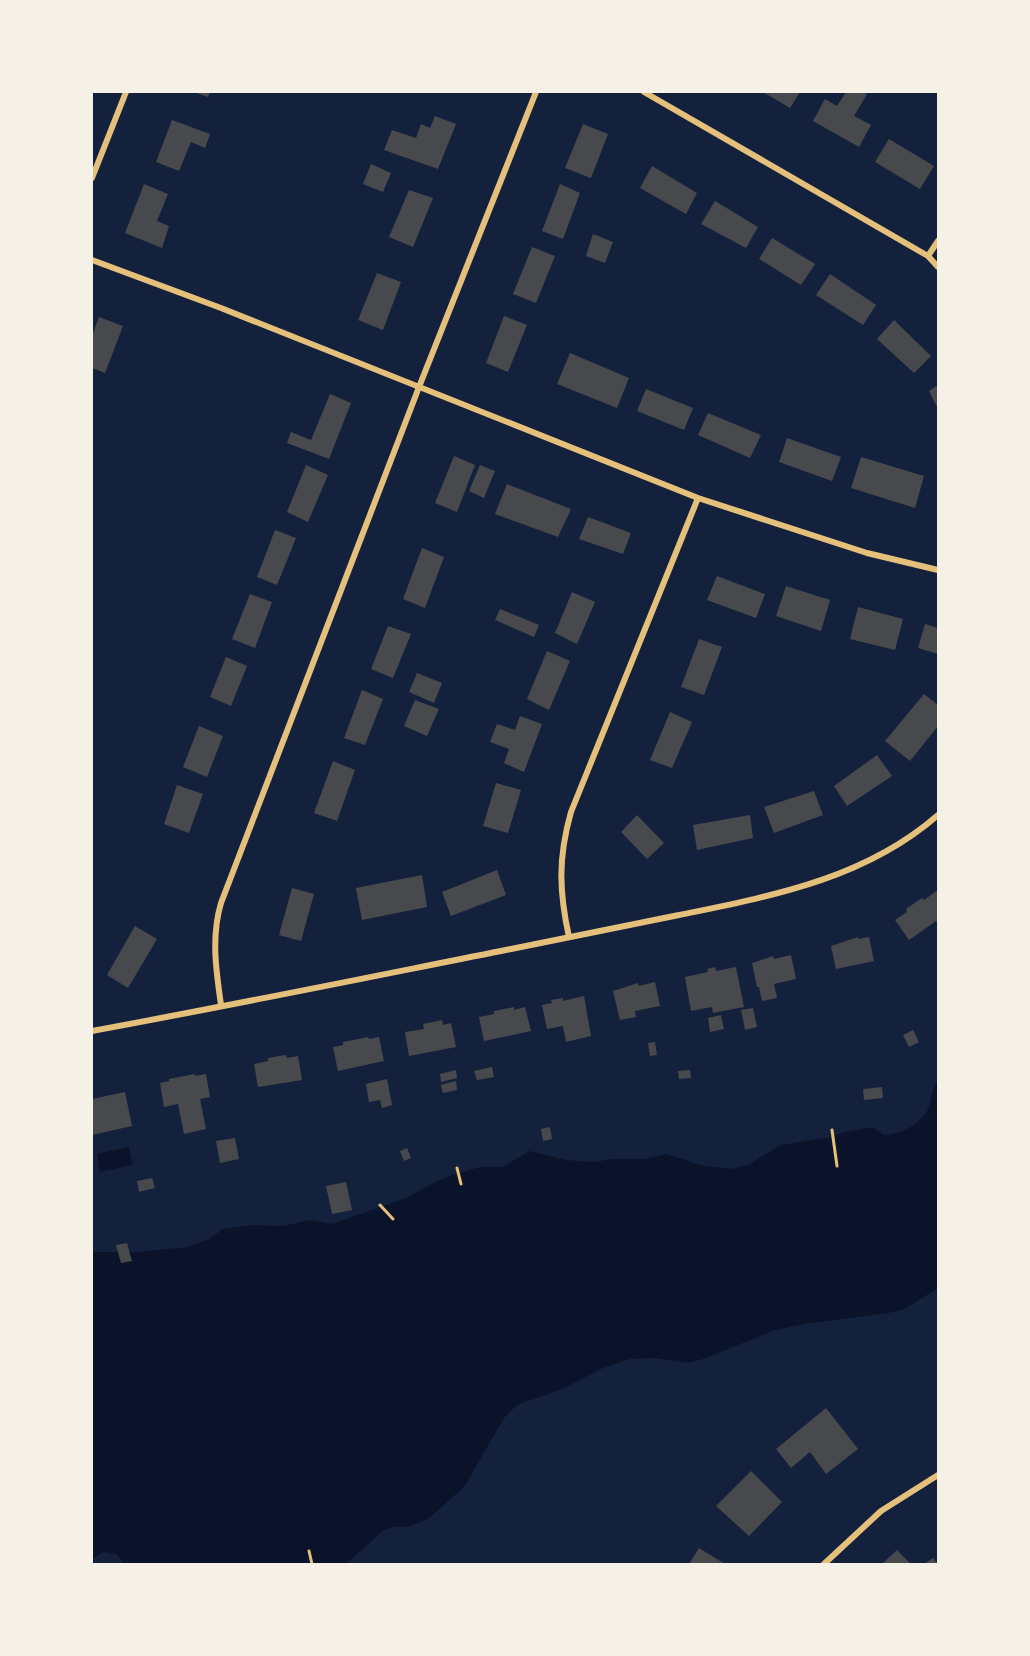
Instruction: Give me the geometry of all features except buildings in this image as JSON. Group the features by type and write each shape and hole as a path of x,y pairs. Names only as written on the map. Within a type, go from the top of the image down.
{"street":[{"path":"92,178 126,92"},
{"path":"221,1005 216,970 215,928 221,903 419,387 536,92"},
{"path":"644,92 928,256 939,267"},
{"path":"928,256 939,241"},
{"path":"92,260 221,308 698,498 867,554 939,570"},
{"path":"569,937 563,910 560,870 564,836 571,812 698,498"},
{"path":"92,1032 569,937 804,887 877,858 903,843 939,815"},
{"path":"824,1564 881,1511 939,1475"}],"path":[{"path":"832,1130 837,1166"},
{"path":"457,1168 461,1184"},
{"path":"380,1205 393,1219"},
{"path":"309,1551 312,1564"}],"water":[{"path":"937,1082 938,1288 905,1309 775,1330 688,1363 653,1358 630,1359 603,1368 562,1389 517,1405 504,1418 464,1487 428,1519 407,1527 392,1527 384,1530 346,1564 125,1564 116,1554 104,1552 92,1559 92,1252 137,1252 188,1247 209,1239 223,1229 251,1225 283,1226 310,1220 332,1224 406,1198 452,1175 480,1167 503,1167 529,1151 566,1160 593,1162 613,1159 644,1159 666,1154 704,1166 731,1169 748,1165 781,1145 868,1128 874,1128 884,1135 903,1131 925,1115"},
{"path":"129,1147 133,1165 100,1172 97,1154"}]}
